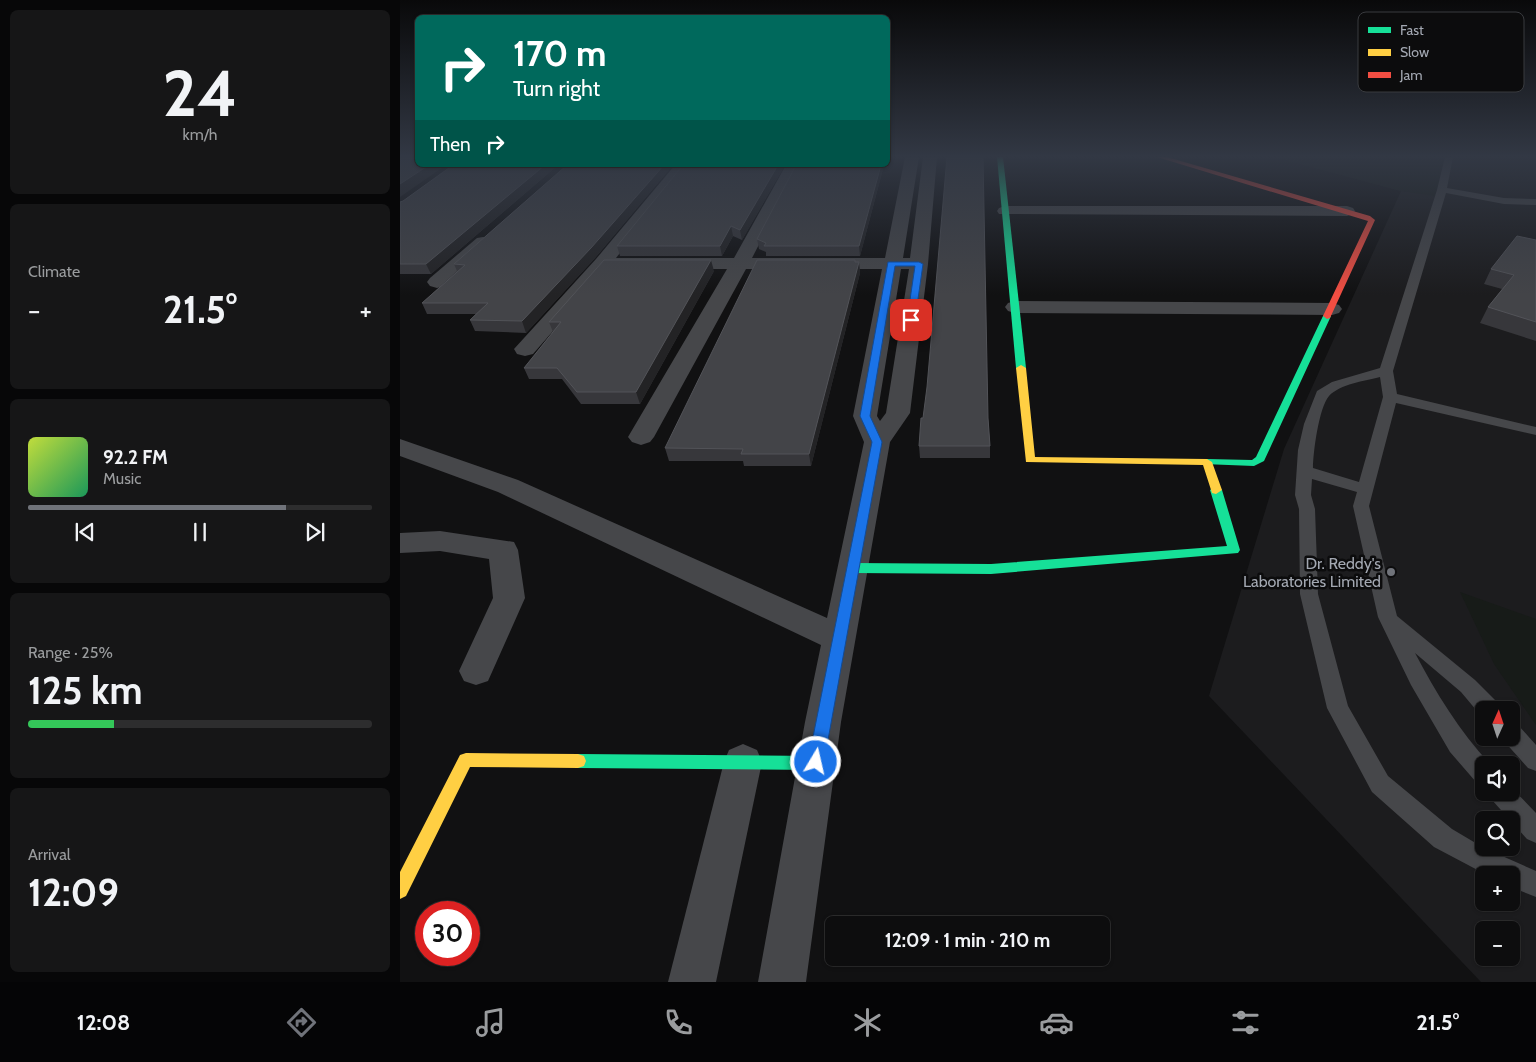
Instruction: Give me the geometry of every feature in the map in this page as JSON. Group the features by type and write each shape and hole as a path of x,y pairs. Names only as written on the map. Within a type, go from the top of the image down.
{"street":[{"path":"525,349 602,263 652,203"},
{"path":"641,437 773,203"},
{"path":"877,442 865,416 903,203"},
{"path":"782,982 816,762 877,442 898,413 919,264 925,203"},
{"path":"1004,203 1030,460 1254,463 1260,459 1332,309 1372,220 1368,217 1318,203"},
{"path":"1005,211 1346,211"},
{"path":"437,282 496,230"},
{"path":"602,263 919,264"},
{"path":"1015,307 1332,309"},
{"path":"400,447 508,486 839,638"},
{"path":"853,568 991,569 1234,550 1208,462"},
{"path":"400,543 440,541 503,550 510,598 476,671"},
{"path":"400,890 466,760 816,762"},
{"path":"692,982 743,762"}],"lane":[{"path":"1438,203 1386,371 1390,396 1361,506 1388,617 1418,680 1458,745 1475,764"},
{"path":"1386,371 1337,385 1322,394 1311,424 1304,472 1303,495 1307,509 1309,594 1338,708 1380,784 1443,838 1513,875 1536,884"},
{"path":"1390,396 1536,432"},
{"path":"1304,472 1365,489"},
{"path":"1388,617 1468,686 1482,701"},
{"path":"1520,743 1536,761"},
{"path":"1508,801 1536,831"}],"shaded area":[{"name":"Dr. Reddy's Laboratories Limited","path":"1396,203 1536,203 1536,982 1481,982 1209,696 1284,449"},
{"path":"1460,592 1536,619 1536,725 1494,664"}],"building":[{"path":"400,203 500,203 426,264 400,264"},
{"path":"524,203 631,203 522,321 470,320 488,303 422,303 465,265 454,264"},
{"path":"652,203 756,203 740,230 731,226 720,246 617,246"},
{"path":"776,203 871,203 859,246 764,246 766,243 757,239"},
{"path":"943,203 984,203 990,446 919,446 921,418 923,418"},
{"path":"1517,236 1536,240 1536,322 1488,307 1514,275 1491,269"},
{"path":"604,260 711,260 636,392 577,392 557,368 524,368 561,322 549,322"},
{"path":"757,260 855,260 855,262 859,262 809,454 741,454 743,449 665,448"}],"traffic: fast":[{"path":"1005,203 1021,368"},
{"path":"1207,462 1254,463 1260,459 1327,316"},
{"path":"853,568 991,569 1234,550 1216,490"},
{"path":"578,761 816,763"}],"traffic: slow":[{"path":"1021,368 1030,460 1207,462 1216,490"},
{"path":"400,890 466,760 578,761"}],"traffic: jam":[{"path":"1319,203 1368,217 1372,220 1327,316"}],"place":[{"name":"Dr. Reddy's Laboratories Limited","path":"1391,572"}],"route":[{"path":"816,762 822,722 877,442 865,416 891,264 919,264 911,320"}]}
